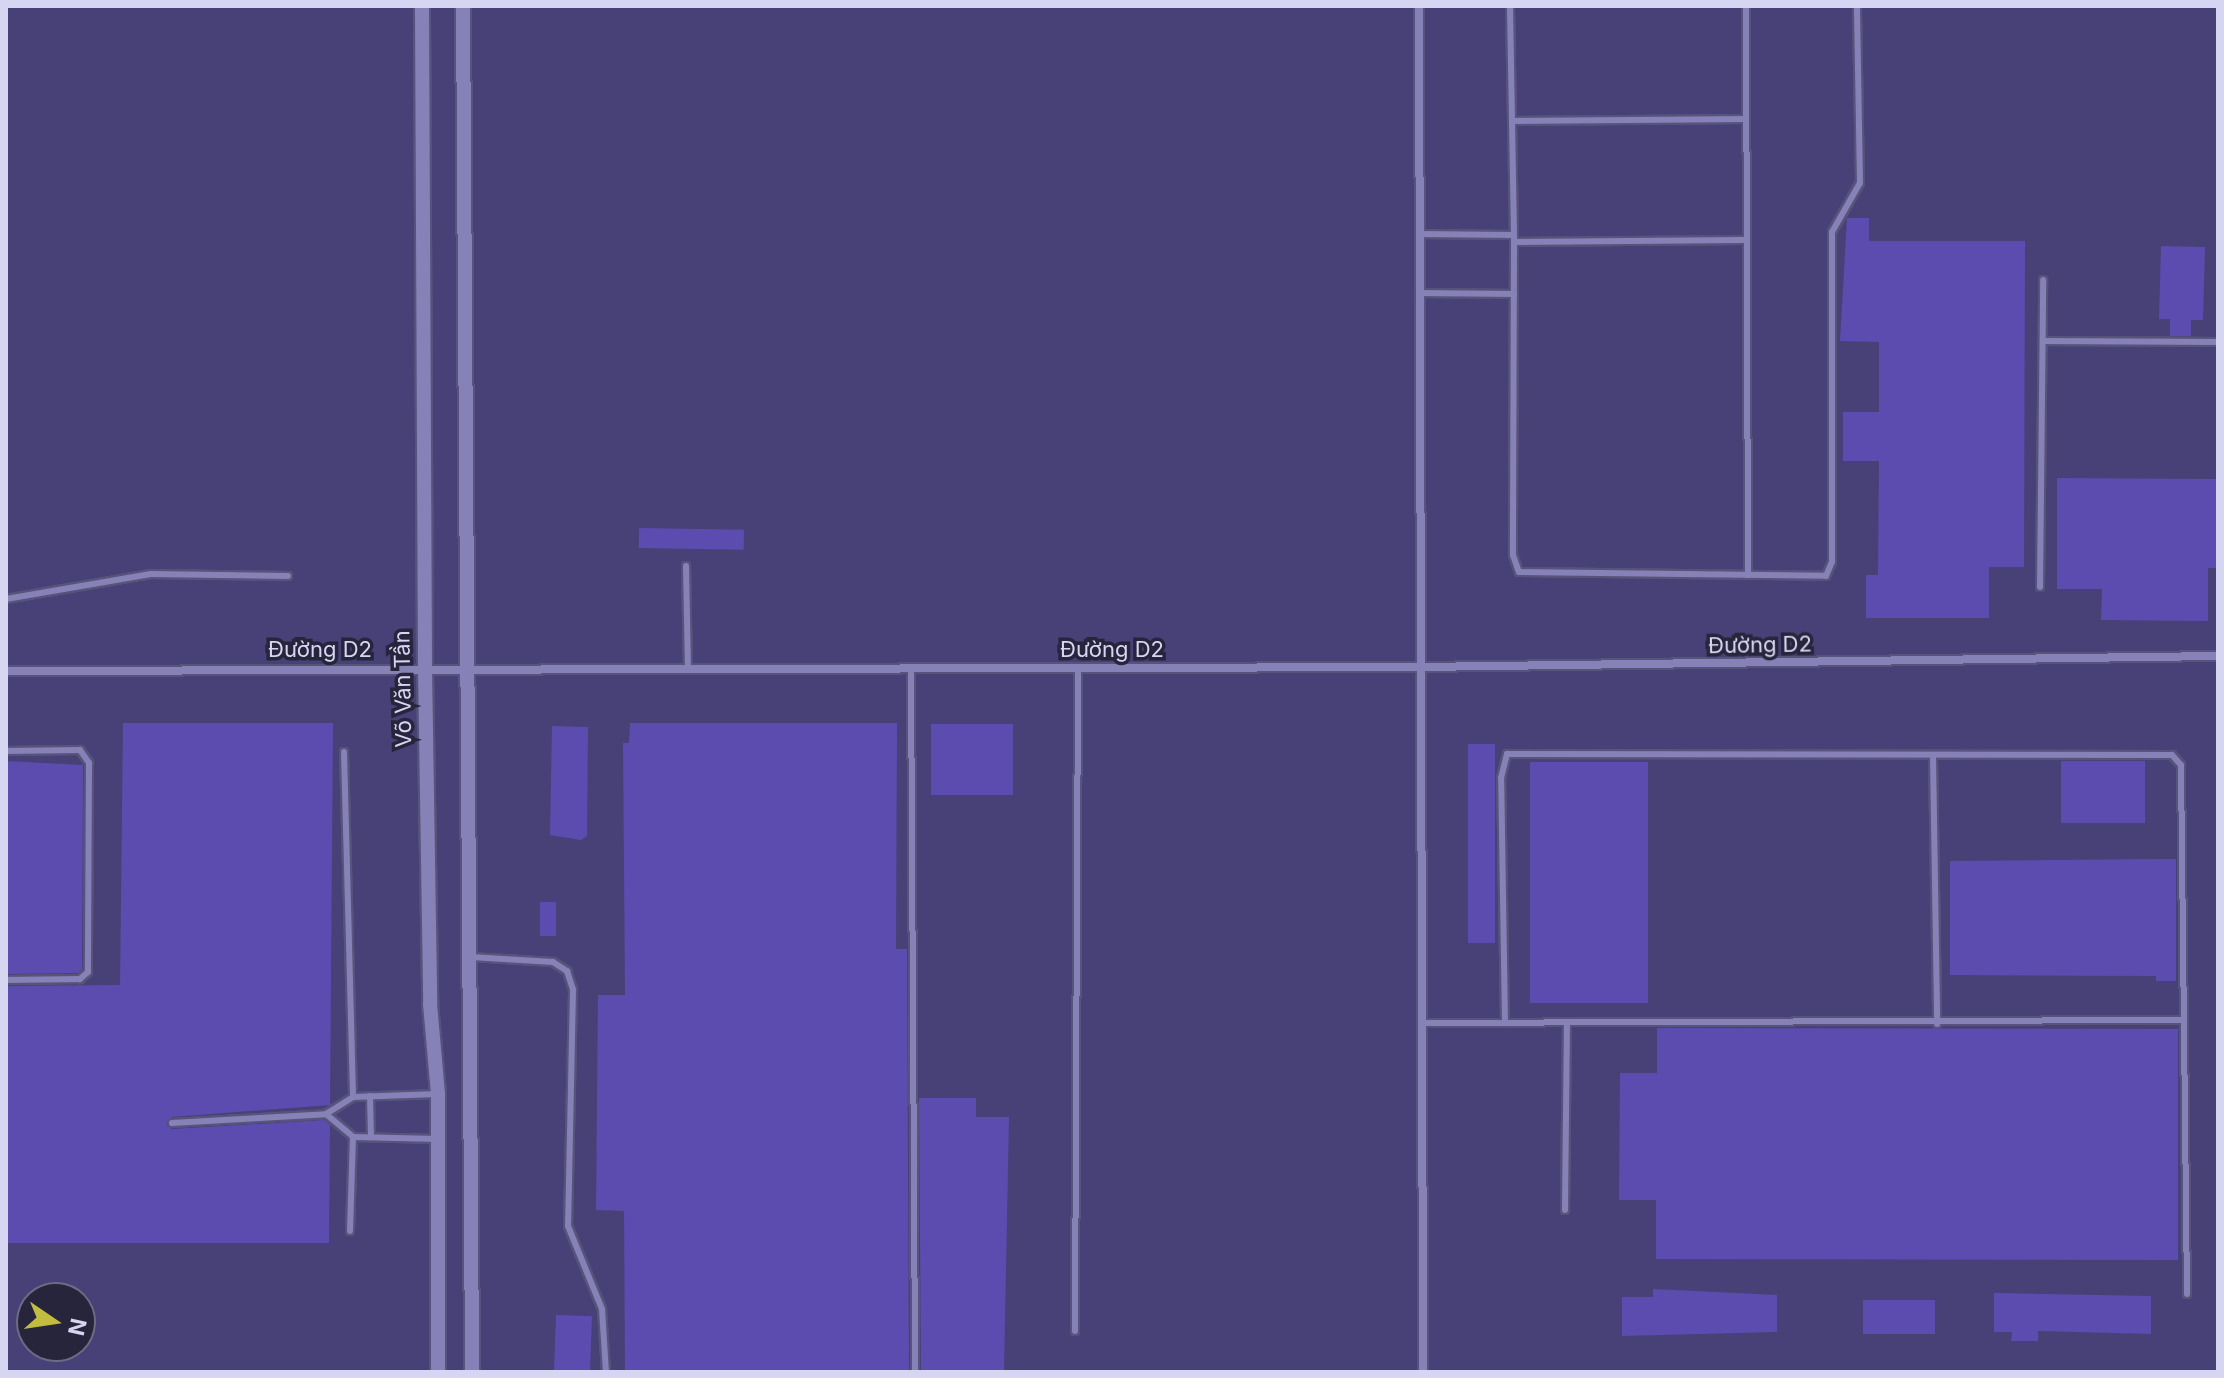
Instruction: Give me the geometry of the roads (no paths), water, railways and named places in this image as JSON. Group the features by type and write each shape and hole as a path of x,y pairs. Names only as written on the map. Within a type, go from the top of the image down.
{"street":[{"name":"Võ Văn Tần","path":"422,6 425,668 430,1004 438,1094 438,1372"},
{"path":"463,6 470,670 472,1372"},
{"path":"1419,6 1423,1372"},
{"name":"Đường D2","path":"6,671 1420,667 2218,656"}],"lane":[{"path":"1510,6 1514,238 1513,555 1519,572 1826,576 1832,562 1832,232 1860,183 1857,6"},
{"path":"1746,6 1743,240 1748,575"},
{"path":"1512,121 1746,119"},
{"path":"1419,234 1743,240"},
{"path":"2040,587 2043,280"},
{"path":"1419,293 1514,294"},
{"path":"2043,341 2218,342"},
{"path":"686,566 688,669"},
{"path":"6,599 151,574 288,576"},
{"path":"911,668 915,1372"},
{"path":"1075,1331 1078,668"},
{"path":"6,751 80,750 89,763 88,972 80,979 6,980"},
{"path":"1505,1023 1501,778 1507,754 1933,756 2159,751 2172,755 2181,765 2187,1294"},
{"path":"344,752 353,1097"},
{"path":"1933,756 1937,1024"},
{"path":"471,957 553,962 567,971 573,990 568,1226 602,1309 606,1372"},
{"path":"1422,1023 1937,1024 2183,1020"},
{"path":"1565,1210 1567,1024"},
{"path":"172,1123 326,1114 353,1097 438,1094"},
{"path":"370,1096 371,1137"},
{"path":"326,1114 353,1137 438,1139"},
{"path":"350,1231 353,1137"}]}
